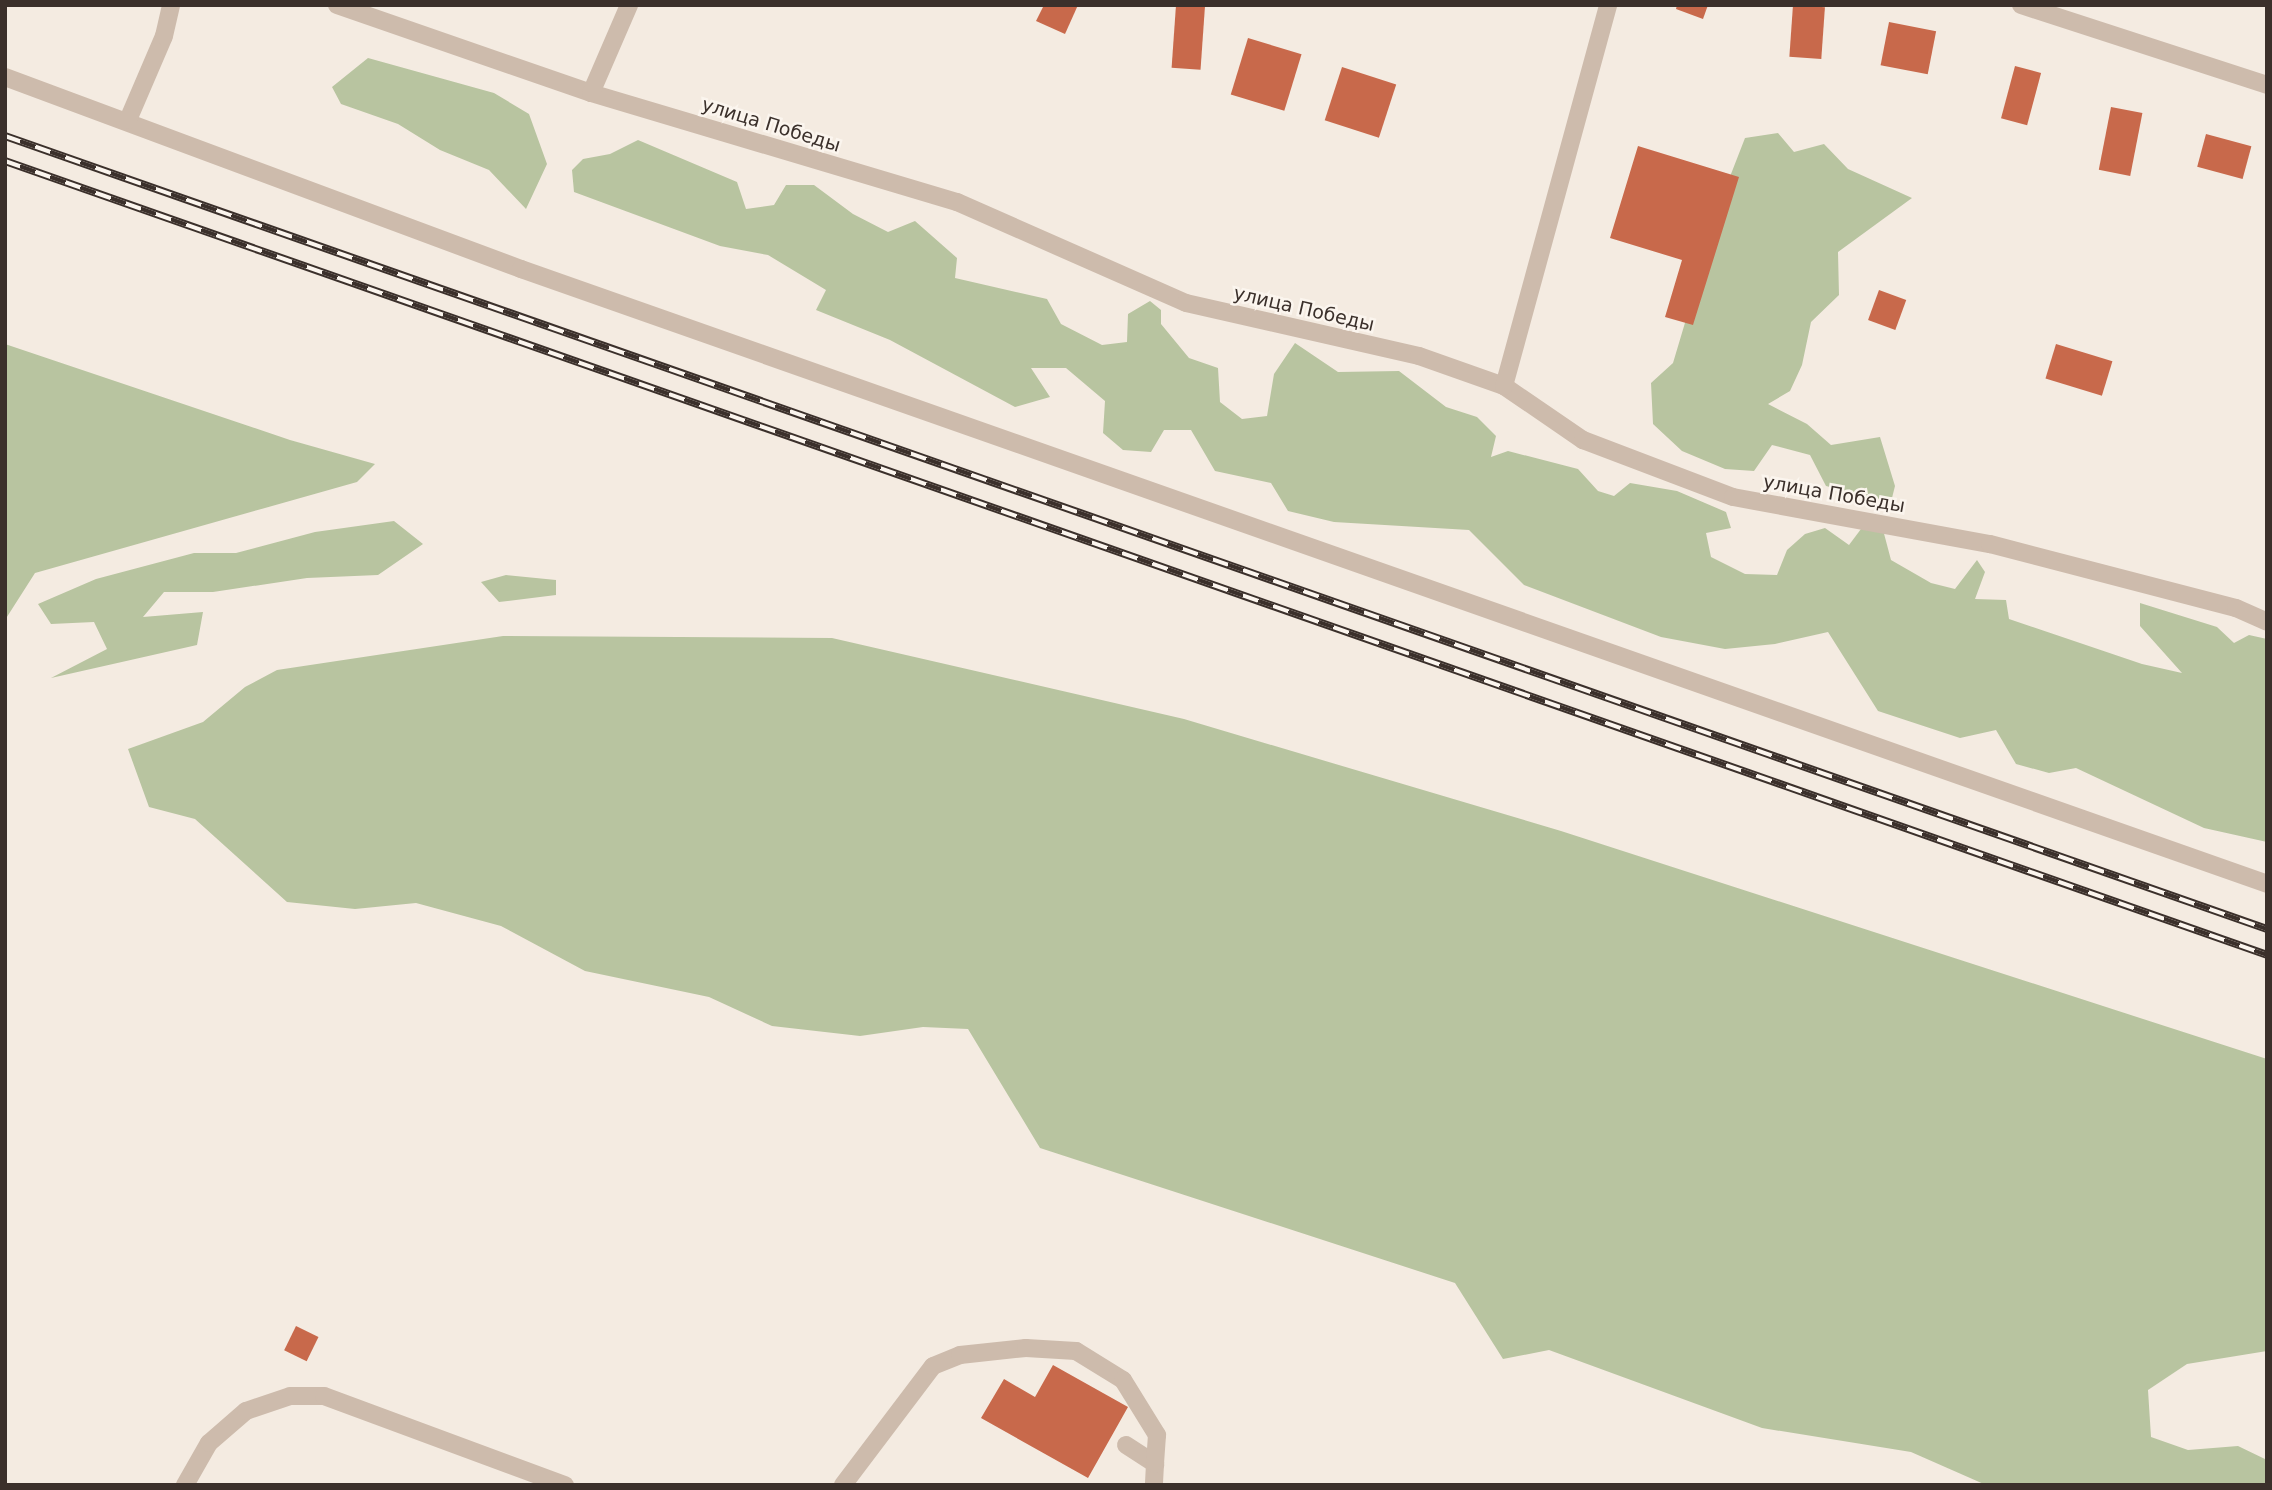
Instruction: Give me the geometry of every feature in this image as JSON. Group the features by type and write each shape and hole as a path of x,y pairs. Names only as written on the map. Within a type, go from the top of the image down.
{"street":[{"path":"128,120 164,36 171,5"},
{"name":"улица Победы","path":"337,5 591,93 957,202 1186,303 1419,356 1504,386 1583,440 1733,497 1990,544 2236,608 2267,622"},
{"path":"591,93 629,5"},
{"path":"1504,386 1608,5"},
{"path":"2021,5 2267,85"},
{"path":"5,77 128,120 521,270 2267,884"},
{"path":"843,1485 933,1366 960,1354 1026,1348 1076,1351 1123,1380 1157,1435 1154,1485"},
{"path":"185,1485 209,1443 246,1411 290,1396 324,1396 372,1411 458,1449 565,1485"},
{"path":"1126,1445 1155,1464"}],"green space":[{"path":"368,58 494,93 529,114 547,164 526,209 489,170 440,150 398,124 341,104 332,87"},
{"path":"1778,133 1794,152 1824,144 1848,169 1912,198 1838,252 1839,295 1811,322 1802,365 1790,391 1768,404 1807,424 1831,445 1880,437 1895,486 1891,502 1826,486 1810,455 1772,445 1754,471 1725,469 1682,451 1653,424 1651,383 1673,363 1724,192 1745,138"},
{"path":"638,140 737,182 746,209 774,205 786,185 814,185 853,214 888,232 915,221 957,258 955,278 1047,299 1061,324 1102,345 1127,342 1128,314 1150,301 1161,310 1161,324 1189,358 1218,368 1220,402 1242,419 1267,416 1274,374 1295,343 1338,372 1399,371 1446,407 1477,417 1496,436 1491,457 1508,451 1578,469 1598,491 1614,496 1630,483 1677,491 1726,512 1731,528 1706,533 1711,557 1745,574 1777,575 1787,550 1805,534 1825,528 1849,545 1861,529 1882,526 1891,560 1931,583 1955,589 1977,560 1985,572 1975,599 2006,600 2009,619 2142,664 2182,673 2140,626 2140,603 2217,627 2234,643 2249,635 2267,639 2267,842 2204,828 2076,768 2049,773 2016,764 1996,730 1960,738 1878,711 1828,632 1775,644 1725,649 1661,637 1524,585 1469,530 1334,522 1288,511 1271,483 1215,471 1191,430 1164,430 1151,452 1123,450 1103,433 1105,401 1066,368 1031,368 1050,397 1015,407 890,340 816,310 826,290 768,255 720,246 574,192 572,170 583,159 610,154"},
{"path":"5,344 290,440 375,464 357,482 35,573 5,620"},
{"path":"394,521 423,544 378,575 307,578 213,592 164,592 143,617 203,612 197,645 51,678 107,649 94,622 51,624 38,604 96,579 194,553 236,553 315,532"},
{"path":"506,575 556,580 556,595 499,602 481,582"},
{"path":"503,636 832,638 1184,719 1561,831 2267,1059 2267,1351 2187,1364 2148,1390 2151,1437 2188,1450 2238,1446 2267,1460 2267,1485 1986,1485 1911,1452 1762,1428 1549,1350 1503,1359 1455,1283 1040,1148 968,1029 923,1027 860,1036 772,1026 709,997 585,971 501,926 416,903 355,909 287,902 195,819 149,807 128,749 203,722 245,687 277,670"}],"building":[{"path":"1044,5 1078,5 1065,34 1036,21"},
{"path":"1176,5 1205,7 1201,70 1172,68"},
{"path":"1677,5 1708,5 1703,19 1676,9"},
{"path":"1793,5 1825,7 1821,59 1789,57"},
{"path":"1889,22 1936,31 1928,74 1881,65"},
{"path":"1248,38 1302,54 1284,111 1231,94"},
{"path":"2015,66 2041,73 2027,125 2001,118"},
{"path":"1342,67 1396,85 1379,138 1325,120"},
{"path":"2111,107 2142,113 2130,176 2099,170"},
{"path":"2206,134 2251,146 2243,179 2197,167"},
{"path":"1638,146 1739,177 1693,325 1665,317 1682,260 1610,238"},
{"path":"1879,290 1906,300 1895,330 1868,320"},
{"path":"2056,344 2112,361 2102,396 2045,378"},
{"path":"296,1326 318,1337 307,1361 284,1350"},
{"path":"1053,1365 1128,1407 1088,1478 981,1418 1004,1379 1035,1397"}],"railway":[{"path":"5,136 2267,929"},
{"path":"5,161 2267,955"}]}
